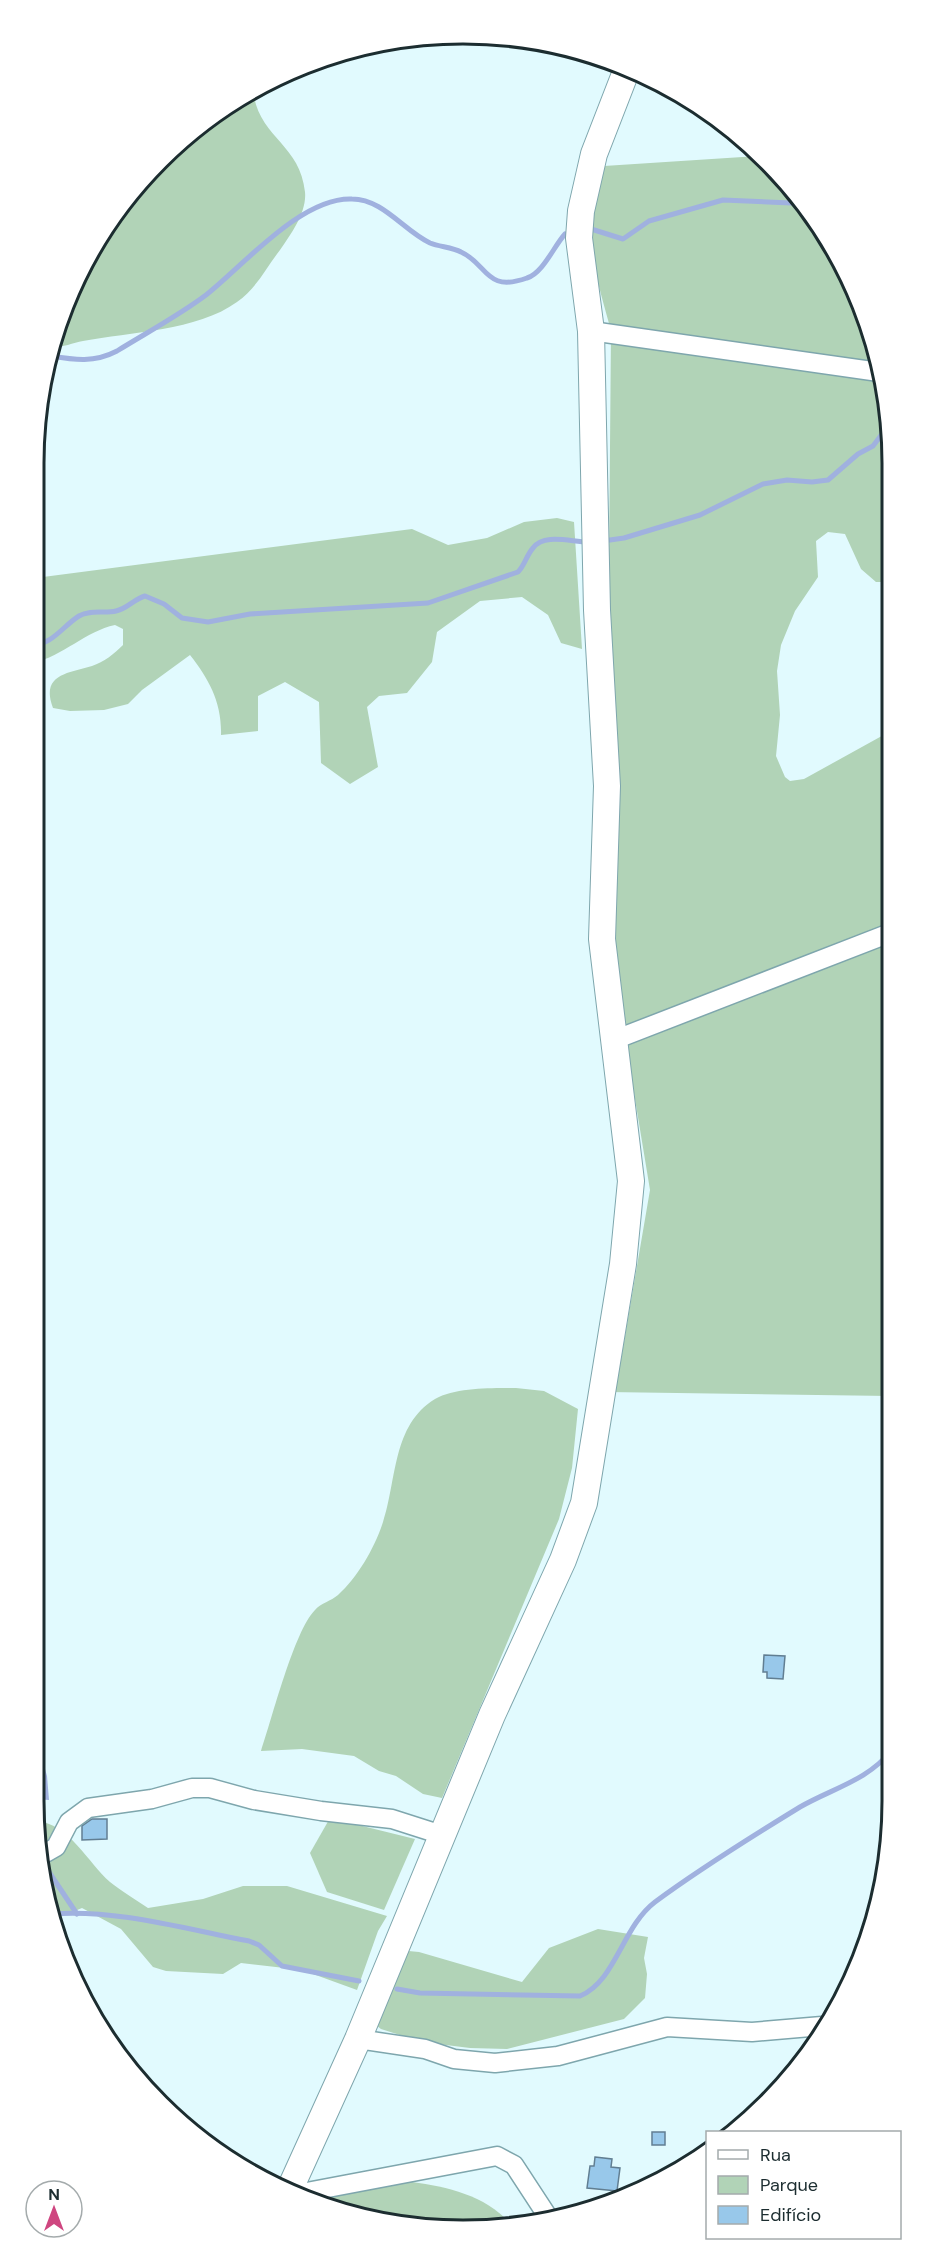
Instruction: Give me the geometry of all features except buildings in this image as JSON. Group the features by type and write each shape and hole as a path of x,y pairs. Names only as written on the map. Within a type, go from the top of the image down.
{"main road":[{"path":"292,2183 358,2039 492,1715 563,1560 584,1503 610,1329 623,1264 630,1202 628,1143 602,939 607,786 597,610 591,331 580,258 581,211 594,154 624,76"}],"street":[{"path":"591,331 871,371"},
{"path":"614,1040 882,936"},
{"path":"47,1852 56,1846 69,1822 88,1808 152,1798 192,1788 210,1788 254,1800 321,1811 392,1819 442,1835"},
{"path":"358,2039 425,2049 454,2059 495,2063 558,2056 667,2027 752,2032 815,2027"},
{"path":"311,2191 497,2156 514,2165 544,2211"}],"green space":[{"path":"255,99 256,106 270,130 295,162 302,176 305,192 305,200 297,222 255,285 237,302 203,319 163,329 83,341 60,347 75,302 87,277 130,207 147,186 186,147 207,130"},
{"path":"749,157 795,207 825,253 850,302 867,354 881,435 882,582 876,582 861,569 845,534 828,532 816,541 818,577 795,611 781,645 777,671 780,715 776,756 785,777 790,781 804,779 882,736 882,1396 607,1392 618,1377 650,1190 622,1020 613,936 620,775 608,679 611,331 590,238 591,207 604,166"},
{"path":"557,518 574,522 582,649 561,643 548,615 522,597 480,601 437,632 432,662 407,693 379,696 367,707 378,767 350,784 321,763 319,702 285,682 258,696 258,731 221,735 217,702 203,673 190,655 142,690 128,704 104,710 70,711 53,708 50,688 54,682 66,673 92,666 112,655 123,645 123,629 115,625 104,628 44,660 44,577 412,529 448,545 487,538 524,522"},
{"path":"516,1388 544,1391 578,1409 572,1468 559,1519 442,1798 423,1794 396,1776 379,1771 354,1756 302,1749 261,1751 284,1676 307,1621 317,1608 345,1588 359,1571 375,1541 383,1522 398,1454 411,1423 421,1410 435,1399 453,1392"},
{"path":"330,1818 415,1839 384,1910 327,1892 310,1853"},
{"path":"44,1822 68,1836 110,1882 148,1908 203,1899 243,1886 287,1886 387,1916 378,1931 357,1990 302,1970 241,1963 223,1974 166,1971 153,1967 121,1929 82,1908 60,1917 47,1855"},
{"path":"598,1929 648,1937 644,1958 647,1974 645,1998 624,2019 507,2049 470,2048 422,2042 381,2029 372,2022 398,1950 419,1952 522,1982 549,1948"},
{"path":"412,2182 452,2190 489,2205 504,2217 462,2220 408,2216 354,2205 314,2192 365,2183"}],"water":[{"path":"44,1766 47,1776 49,1800 44,1800"}],"waterway":[{"path":"57,357 92,359 117,351 206,295 293,221 333,201 352,199 374,204 420,238 461,252 470,257 488,275 503,282 513,282 533,275 565,234"},
{"path":"591,229 623,239 649,221 723,200 792,203"},
{"path":"603,541 624,538 700,515 763,484 787,480 812,482 828,480 858,454 873,446 881,435"},
{"path":"44,643 79,616 93,612 120,610 145,596 164,604 182,618 208,622 250,614 428,603 518,572 538,543 558,539 588,542"},
{"path":"397,1989 420,1993 580,1996 592,1989 602,1978 634,1925 655,1902 745,1841 812,1800 861,1777 882,1761"},
{"path":"51,1874 77,1914"},
{"path":"59,1914 126,1917 249,1941 259,1945 282,1966 359,1981"}]}
